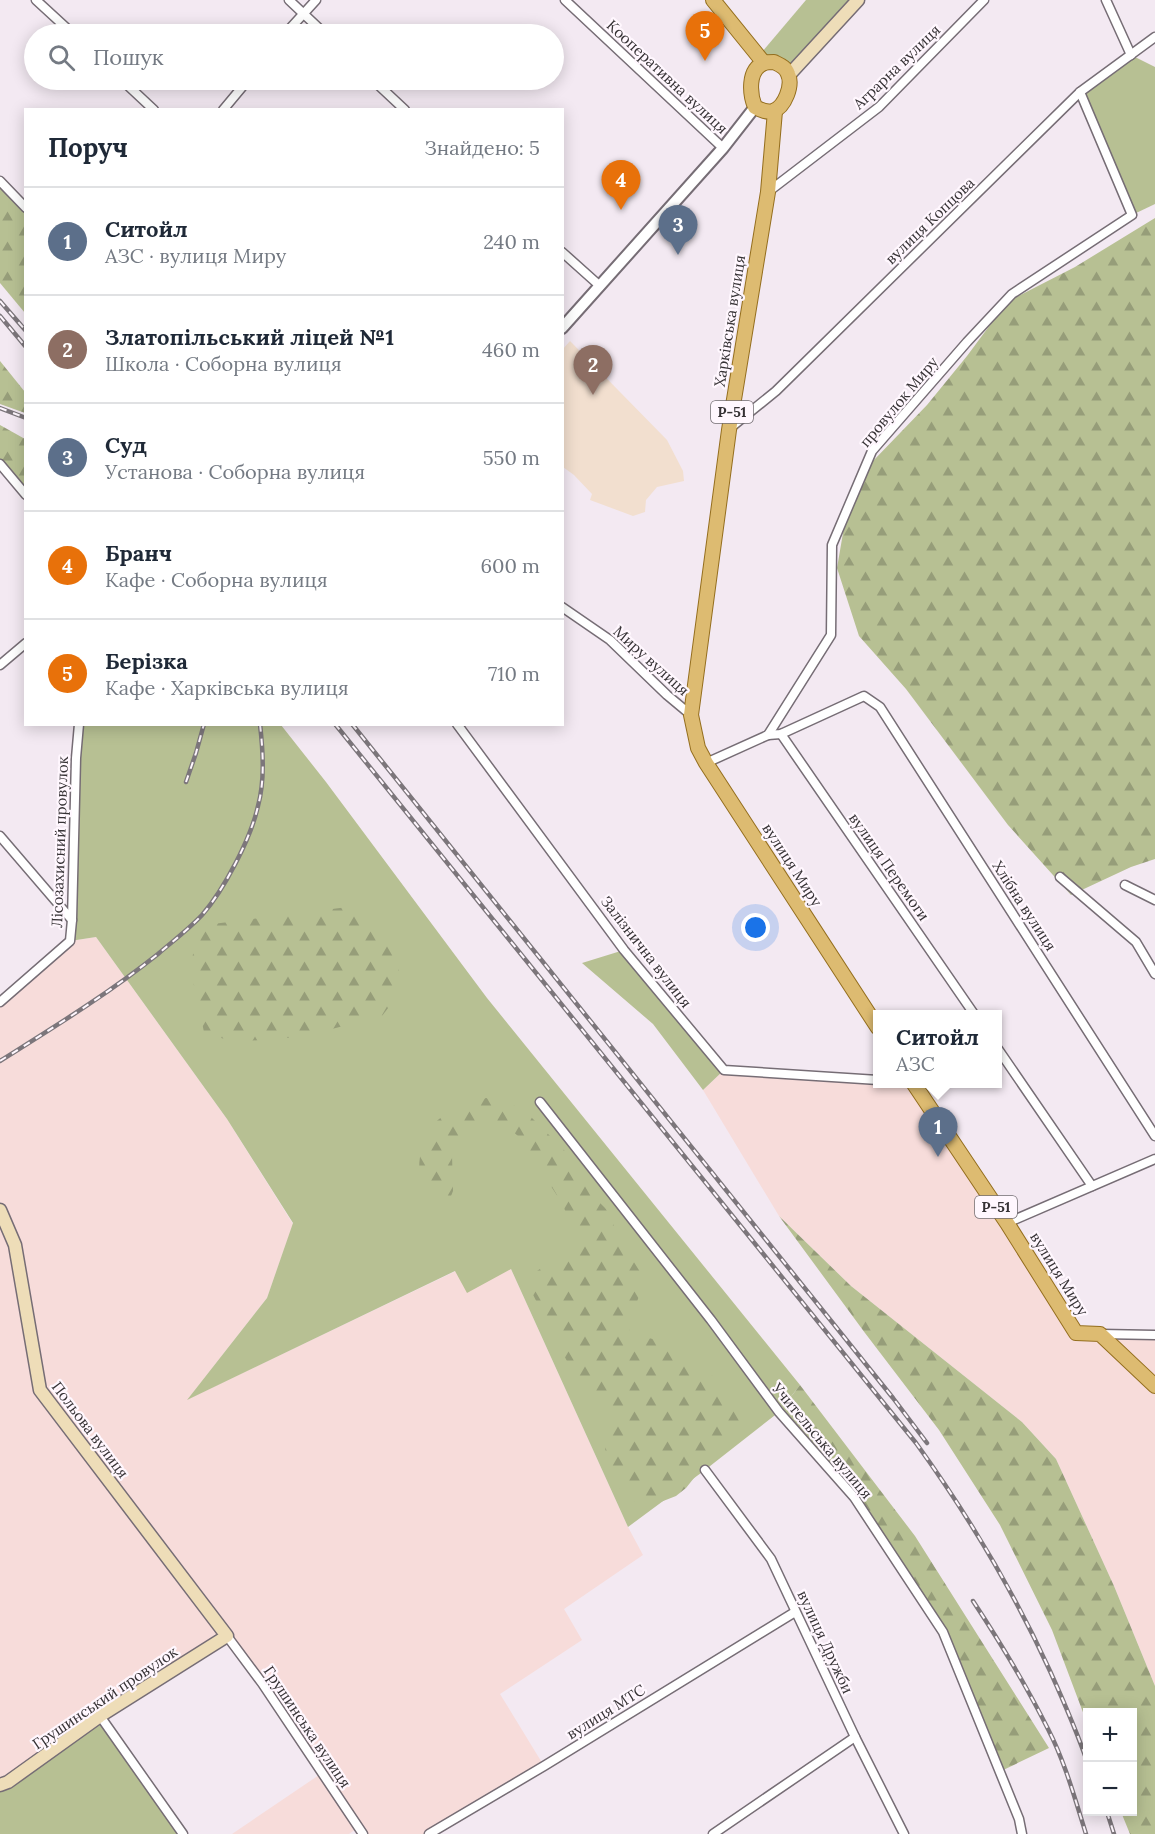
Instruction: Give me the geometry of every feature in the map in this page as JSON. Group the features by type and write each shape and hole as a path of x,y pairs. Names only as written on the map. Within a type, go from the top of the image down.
{"main road":[{"path":"713,0 764,63"},
{"path":"775,111 765,111 755,107 750,95 756,70 764,63 774,62 784,67 789,75 858,0"},
{"name":"Р-51","path":"775,111 782,104 786,95 789,75"},
{"name":"Харківська вулиця","path":"691,715 729,430 768,192 775,111"},
{"name":"вулиця Миру","path":"691,715 698,748 706,763 873,1020"},
{"name":"вулиця Миру","path":"917,1088 1076,1332 1100,1334"},
{"name":"Польова вулиця","path":"0,1210 15,1245 40,1390 227,1636"},
{"path":"1100,1334 1155,1386"},
{"name":"Грушинський провулок","path":"0,1785 8,1782 100,1716 227,1636"}],"street":[{"path":"36,0 62,24"},
{"path":"289,0 315,24"},
{"path":"294,24 316,0"},
{"name":"Кооперативна вулиця","path":"566,0 723,148"},
{"name":"Аграрна вулиця","path":"768,192 879,107 984,0"},
{"path":"1106,0 1131,55"},
{"name":"вулиця Копцова","path":"729,430 776,391 1080,92 1155,38"},
{"path":"133,90 152,108"},
{"path":"225,108 240,90"},
{"path":"384,90 403,108"},
{"name":"провулок Миру","path":"768,735 831,635 832,545 872,451 1012,294 1132,215 1080,92"},
{"path":"564,326 723,148 755,107"},
{"path":"0,182 24,206"},
{"path":"564,254 600,286"},
{"path":"0,465 24,493"},
{"name":"Миру вулиця","path":"564,608 610,640 691,715"},
{"path":"0,665 24,645"},
{"name":"Хлібна вулиця","path":"781,734 864,696 880,707 1155,1136"},
{"name":"Лісозахисний провулок","path":"0,1002 70,941 79,726"},
{"name":"Залізнична вулиця","path":"459,726 624,950 724,1070 873,1080"},
{"path":"706,763 768,735 781,734"},
{"name":"вулиця Перемоги","path":"781,734 971,1010"},
{"path":"0,836 72,920"},
{"path":"1060,877 1136,942 1155,974"},
{"path":"1125,885 1155,900"},
{"path":"1002,1055 1092,1186"},
{"name":"Учительська вулиця","path":"540,1102 711,1320 779,1412 854,1497 943,1632 1019,1819 1022,1834"},
{"path":"1007,1223 1155,1159"},
{"path":"1100,1334 1155,1335"},
{"name":"вулиця Дружби","path":"705,1470 771,1559 855,1737 904,1834"},
{"name":"вулиця МТС","path":"429,1834 795,1612"},
{"name":"Грушинська вулиця","path":"227,1636 262,1683 363,1834"},
{"path":"100,1716 183,1834"},
{"path":"713,1834 855,1737"}],"shaded area":[{"path":"570,341 667,440 683,471 684,481 657,487 646,500 645,512 633,516 590,500 592,494 564,468 564,348"},
{"path":"96,937 227,1119 293,1224 267,1298 188,1399 456,1271 511,1269 628,1527 643,1555 564,1609 582,1640 500,1694 544,1766 429,1834 363,1834 359,1827 349,1834 232,1834 322,1773 227,1636 0,1785 0,1002 70,941"},
{"path":"724,1070 873,1084 873,1088 917,1088 1076,1332 1155,1335 1155,1686 1114,1586 1056,1459 1022,1422 851,1286 779,1216 703,1090"}],"green space":[{"path":"806,0 858,0 795,64 772,59 762,52"},
{"path":"1131,55 1155,67 1155,204 1132,215 1080,92"},
{"path":"0,181 24,207 24,312 0,283"},
{"path":"1155,218 1155,859 1131,867 1071,895 1008,825 906,689 859,636 837,568 848,504 873,461 927,405 1007,302 1075,267"},
{"path":"0,361 24,391 24,413 0,404"},
{"path":"0,425 24,438 24,494 0,464"},
{"path":"79,726 282,726 487,998 800,1385 779,1412 628,1527 511,1269 467,1293 455,1271 187,1400 267,1298 293,1223 227,1119 96,937 70,941"},
{"path":"356,906 396,943 401,991 382,1016 301,1037 233,1042 204,1032 190,967 197,937 213,924"},
{"path":"624,950 724,1070 703,1090 653,1024 582,963"},
{"path":"486,1098 508,1102 528,1114 564,1150 591,1194 607,1210 620,1240 642,1275 643,1286 631,1317 629,1332 672,1347 696,1363 730,1393 745,1414 686,1488 676,1496 653,1505 641,1504 629,1499 620,1489 606,1456 609,1418 606,1406 572,1371 525,1279 570,1249 576,1237 562,1203 518,1136 502,1122 491,1121 460,1136 452,1155 453,1191 449,1201 437,1200 422,1186 419,1163 421,1150 430,1129 448,1113"},
{"path":"779,1216 851,1286 1022,1422 1056,1459 1114,1586 1155,1686 1155,1834 1130,1834 1123,1816 1137,1816 1137,1708 1083,1708 1083,1712 1052,1630 1000,1525 939,1430"},
{"path":"800,1385 915,1536 1049,1748 999,1772 943,1632 854,1497 779,1412"},
{"path":"100,1716 183,1834 0,1834 0,1785"}],"railway":[{"path":"0,301 24,329"},
{"path":"0,316 24,345"},
{"path":"0,408 24,417"},
{"path":"186,782 203,726"},
{"path":"0,1061 120,983 158,954 202,915 236,863 254,819 262,776 260,726"},
{"path":"337,726 916,1443 971,1525 1021,1611 1060,1694 1087,1762"},
{"path":"354,726 927,1443"},
{"path":"973,1601 1031,1696 1048,1729 1065,1767 1086,1834"},
{"path":"1108,1816 1114,1834"}],"place":[{"name":"Берізка","path":"705,61"},
{"name":"Бранч","path":"621,210"},
{"name":"Суд","path":"678,255"},
{"name":"Златопільський ліцей №1","path":"593,395"},
{"name":"Ситойл","path":"938,1157"}]}
